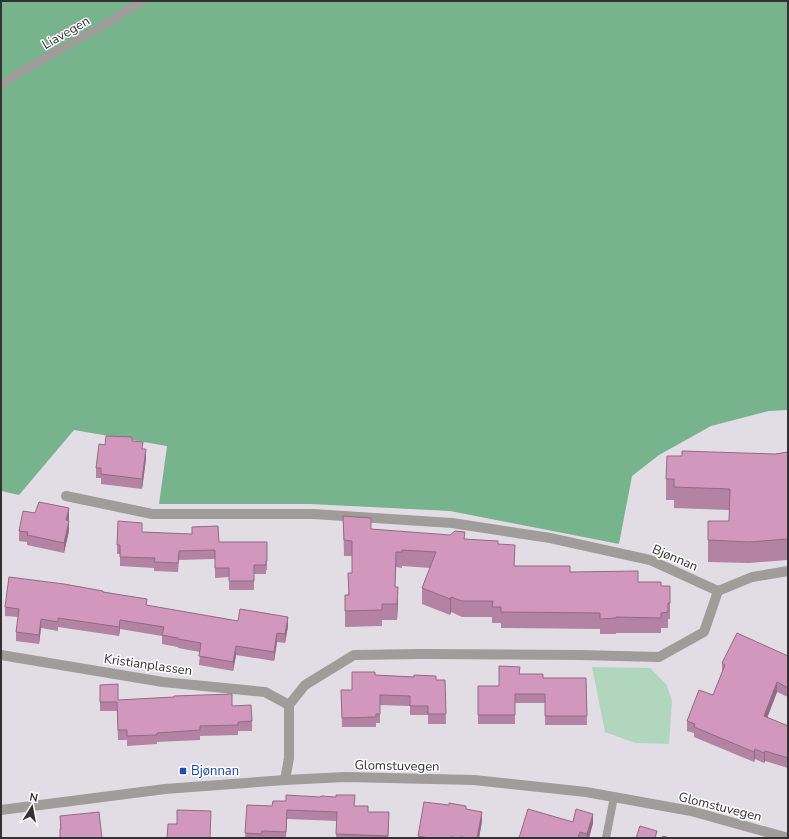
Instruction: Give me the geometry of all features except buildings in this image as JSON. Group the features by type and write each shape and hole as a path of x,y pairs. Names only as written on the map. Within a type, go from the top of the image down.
{"street":[{"name":"Bjønnan","path":"66,496 152,514 313,514 452,523 550,538 650,560 718,591"},
{"path":"285,780 289,758 289,705 305,685 354,655 580,655 660,657 704,632 718,591 752,577 788,571"},
{"name":"Kristianplassen","path":"1,655 163,682 265,692 289,705"},
{"name":"Glomstuvegen","path":"1,810 165,790 285,780 345,777 474,780 586,792 691,811 788,838"}],"lane":[{"name":"Liavegen","path":"1,85 142,1"},
{"path":"606,838 614,797"}],"green space":[{"path":"1,1 788,1 788,410 769,411 711,426 659,455 632,476 619,544 450,511 310,504 159,504 167,446 74,430 19,495 1,491"},
{"path":"592,667 650,668 667,685 672,701 669,744 635,743 605,732"}],"place":[{"name":"Bjønnan","path":"183,771"}]}
